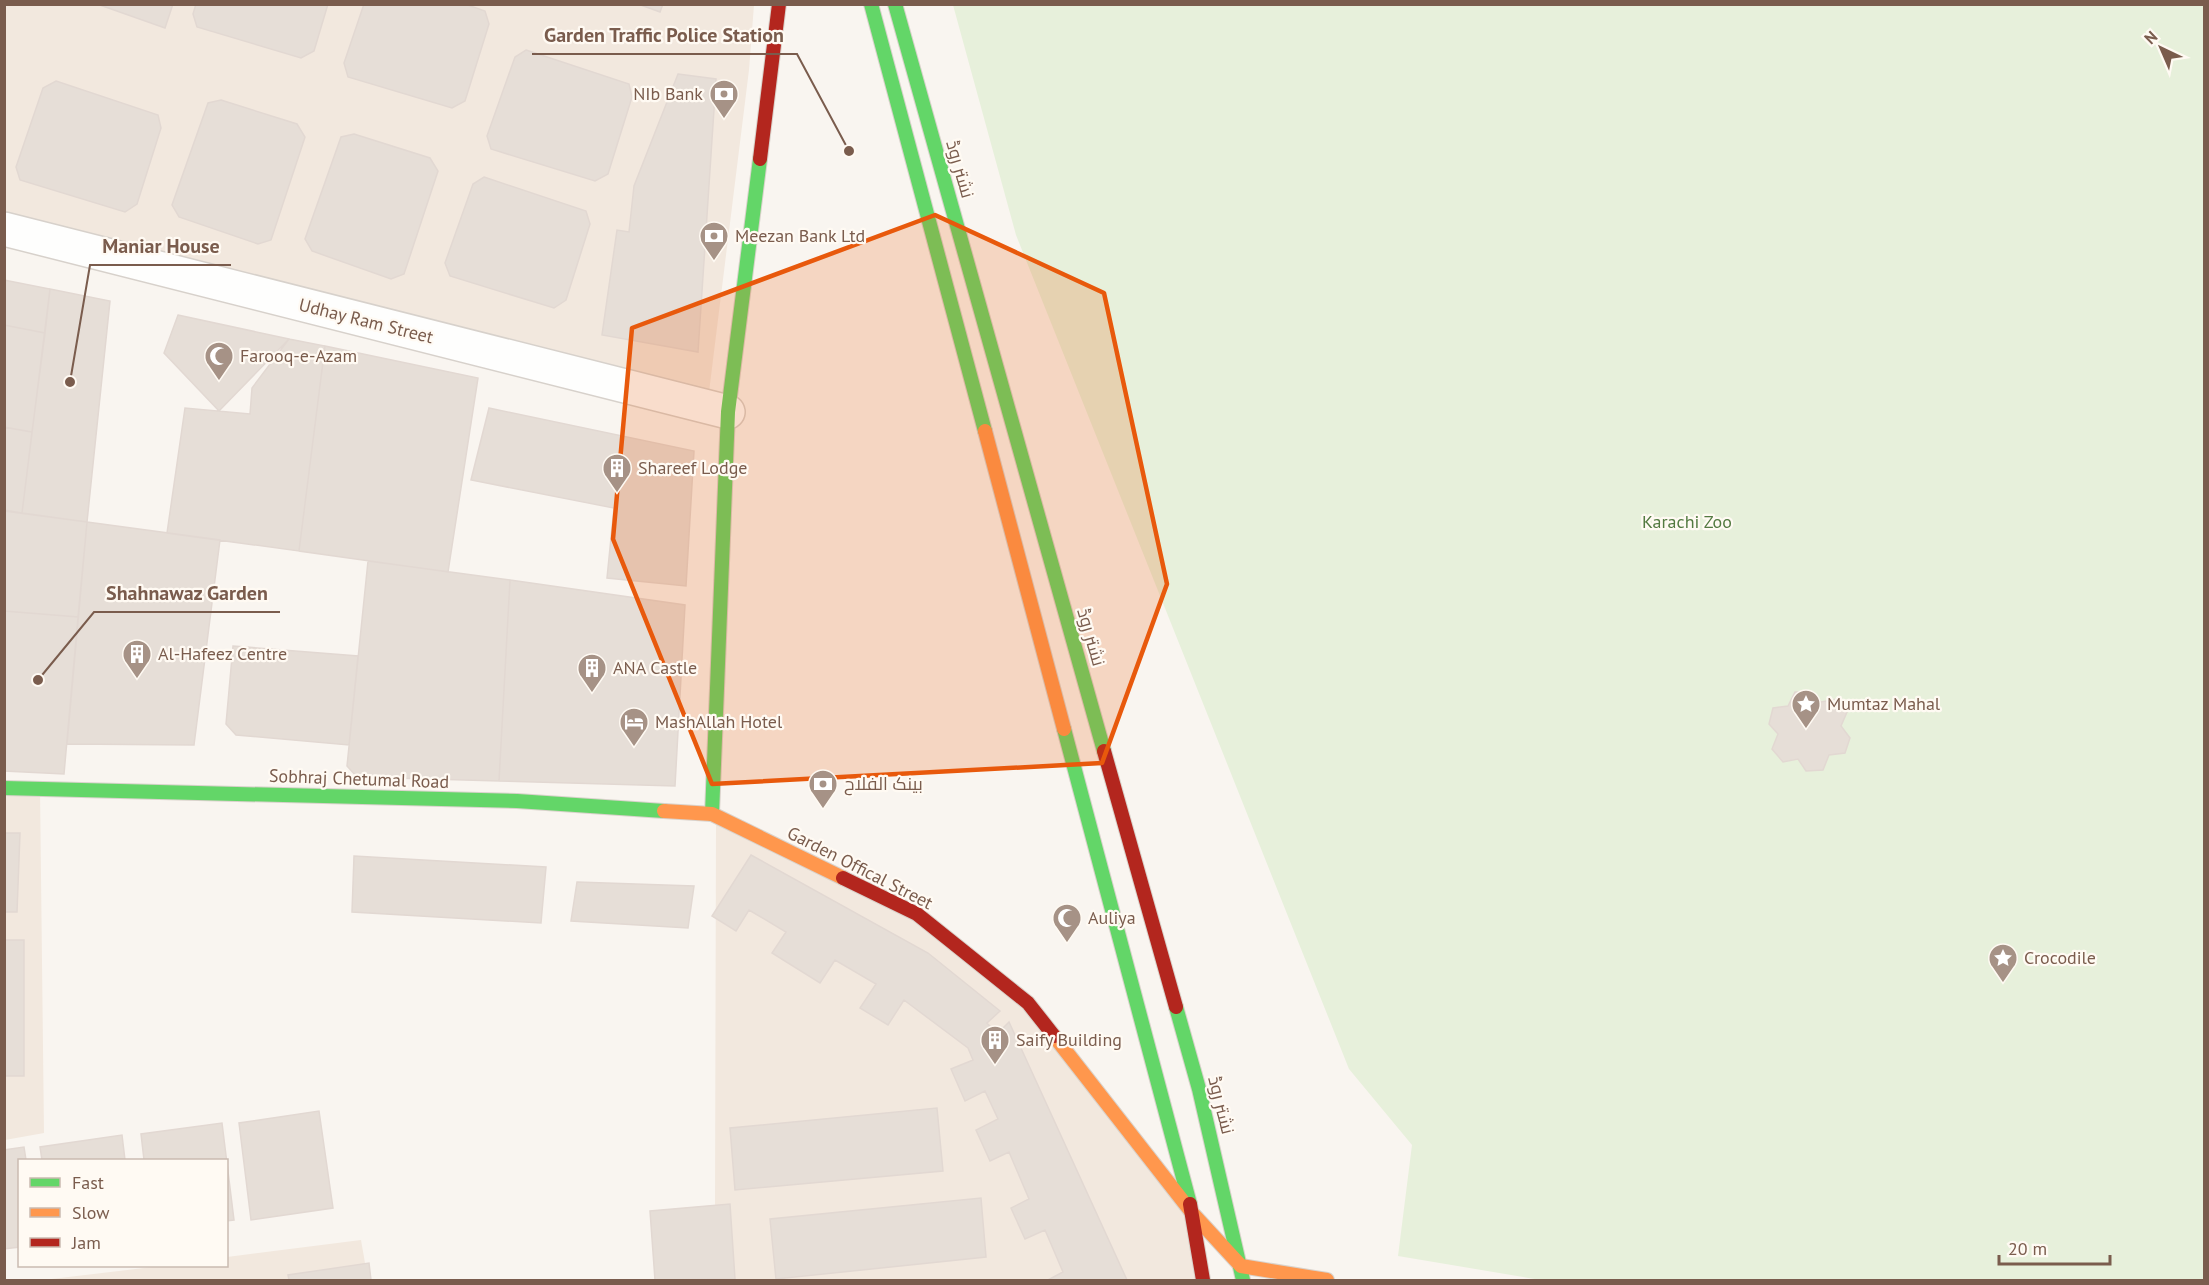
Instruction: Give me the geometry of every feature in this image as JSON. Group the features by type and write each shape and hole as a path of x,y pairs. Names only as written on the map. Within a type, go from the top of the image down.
{"main road":[{"path":"712,813 728,412 779,4"},
{"path":"871,4 1192,1214 1203,1281"},
{"name":"نشتر روڈ","path":"895,4 1199,1089 1243,1281"},
{"name":"Sobhraj Chetumal Road","path":"4,788 517,801 712,813"},
{"name":"Garden Offical Street","path":"712,813 917,914 1028,1003 1192,1214 1241,1266"},
{"path":"1241,1266 1327,1281"}],"street":[{"name":"Udhay Ram Street","path":"4,230 728,412"}],"highlighted area":[{"path":"935,215 1104,293 1167,584 1102,763 712,784 613,539 632,328"}],"shaded area":[{"path":"5,5 754,5 749,70 709,392 5,226"},
{"path":"5,788 40,789 44,1133 5,1140"},
{"path":"716,823 917,914 1028,1003 1192,1214 1203,1280 655,1280 650,1211 715,1205"},
{"path":"361,1240 368,1280 43,1280 153,1267 228,1267 228,1257"}],"green space":[{"name":"Karachi Zoo","path":"953,5 2204,5 2204,1280 1541,1280 1398,1256 1412,1145 1349,1069 1016,235"}],"building":[{"path":"97,4 173,4 165,28"},
{"path":"196,4 328,4 314,51 301,58 197,27 193,14"},
{"path":"364,4 465,4 485,11 489,24 465,101 452,108 348,77 344,63"},
{"path":"638,4 663,4 660,12"},
{"path":"526,50 629,84 632,97 608,174 595,181 491,149 487,136 515,57"},
{"path":"678,74 716,79 698,352 602,335 617,230 629,232 634,186"},
{"path":"56,81 158,115 161,128 137,204 125,212 20,180 16,167 43,88"},
{"path":"221,100 297,124 305,137 271,240 258,244 179,217 172,205 208,103"},
{"path":"354,134 430,158 438,171 404,274 391,279 312,251 305,239 341,137"},
{"path":"484,177 586,211 590,224 566,300 554,308 450,276 445,263 473,184"},
{"path":"4,280 50,289 45,333 4,325"},
{"path":"50,289 110,301 87,522 22,513"},
{"name":"Farooq-e-Azam","path":"178,315 289,339 219,411 164,353"},
{"path":"4,325 45,333 32,432 4,427"},
{"path":"289,339 325,346 299,551 167,533 185,408 250,414 252,388"},
{"path":"325,346 478,378 448,572 299,551"},
{"name":"Shareef Lodge","path":"489,408 694,451 686,586 607,578 614,508 471,480"},
{"path":"4,427 32,432 22,513 4,510"},
{"path":"4,511 87,522 78,617 4,611"},
{"name":"Al-Hafeez Centre","path":"87,522 220,540 194,745 67,744"},
{"path":"368,561 510,580 499,781 357,777 347,766"},
{"name":"ANA Castle","path":"510,580 685,605 675,786 499,781"},
{"path":"4,611 78,617 64,774 4,771"},
{"path":"233,646 358,656 349,745 236,735 226,724"},
{"path":"1795,692 1812,692 1821,702 1837,699 1847,712 1841,726 1850,738 1845,753 1829,755 1823,770 1806,771 1798,759 1783,762 1772,749 1778,734 1769,724 1773,708 1788,706"},
{"path":"4,833 20,833 17,912 4,912"},
{"name":"Saify Building","path":"751,855 928,953 1000,1011 987,1023 997,1034 1009,1022 1127,1280 1048,1280 1063,1272 1045,1230 1025,1239 1011,1208 1029,1199 1009,1152 990,1161 976,1130 998,1119 985,1091 965,1101 951,1069 973,1060 968,1048 904,1000 888,1025 860,1008 876,984 835,960 820,983 772,953 786,932 749,910 736,931 712,916"},
{"path":"354,856 546,867 541,923 352,912"},
{"path":"577,882 694,886 688,928 571,921"},
{"path":"4,940 24,940 24,1076 4,1076"},
{"path":"937,1108 943,1171 735,1190 730,1128"},
{"path":"319,1111 333,1208 251,1220 239,1123"},
{"path":"222,1123 226,1159 144,1159 141,1134"},
{"path":"122,1135 125,1159 42,1159 40,1147"},
{"path":"24,1147 26,1159 18,1159 18,1247 4,1249 4,1150"},
{"path":"228,1172 234,1220 228,1221"},
{"path":"981,1198 986,1257 776,1279 770,1219"},
{"path":"730,1204 735,1279 655,1280 650,1211"},
{"path":"369,1263 371,1280 289,1280 288,1275"}],"traffic: fast":[{"path":"871,4 985,431"},
{"path":"895,4 1104,751"},
{"path":"712,814 728,412 760,159"},
{"path":"1064,729 1190,1204"},
{"path":"4,788 517,801 664,811"},
{"path":"1176,1007 1199,1089 1243,1280"}],"traffic: slow":[{"path":"985,431 1064,729"},
{"path":"664,811 712,814 843,878"},
{"path":"1054,1036 1193,1214 1241,1266 1327,1280"}],"traffic: jam":[{"path":"760,159 779,4"},
{"path":"1104,751 1176,1007"},
{"path":"843,878 917,914 1028,1003 1054,1036"},
{"path":"1190,1204 1203,1280"}],"place":[{"name":"NIb Bank","path":"724,120"},
{"name":"Garden Traffic Police Station","path":"849,151"},
{"name":"Meezan Bank Ltd","path":"714,262"},
{"name":"Maniar House","path":"70,382"},
{"name":"Farooq-e-Azam","path":"219,382"},
{"name":"Shareef Lodge","path":"617,494"},
{"name":"Shahnawaz Garden","path":"38,680"},
{"name":"Al-Hafeez Centre","path":"137,680"},
{"name":"ANA Castle","path":"592,694"},
{"name":"Mumtaz Mahal","path":"1806,730"},
{"name":"MashAllah Hotel","path":"634,748"},
{"name":"بینک الفلاح","path":"823,810"},
{"name":"Auliya","path":"1067,944"},
{"name":"Crocodile","path":"2003,984"},
{"name":"Saify Building","path":"995,1066"}]}
